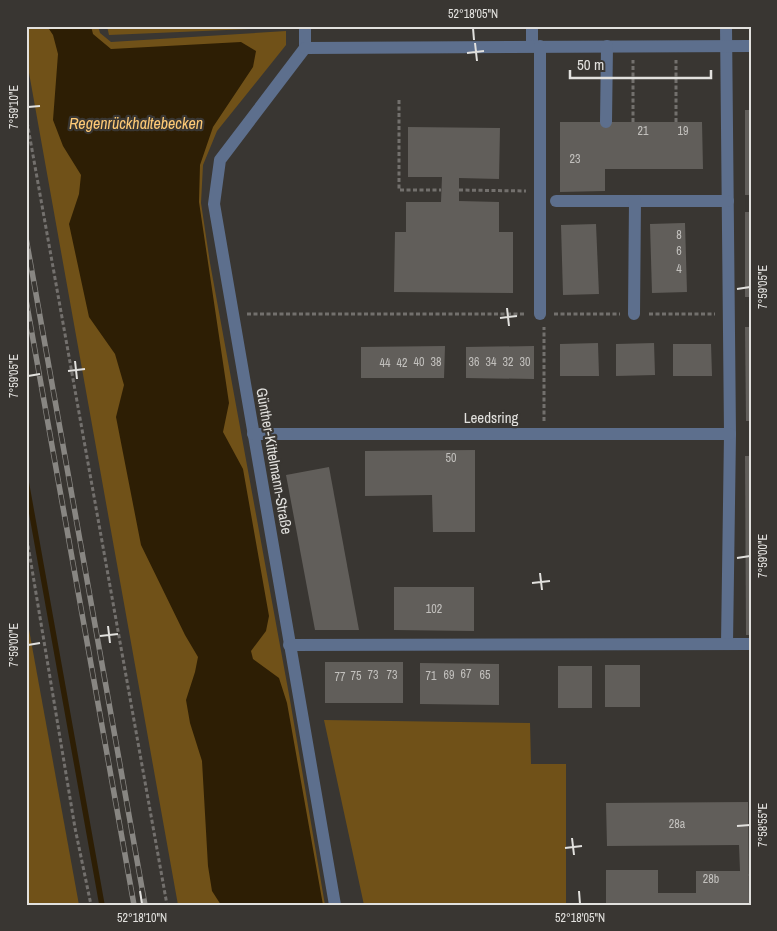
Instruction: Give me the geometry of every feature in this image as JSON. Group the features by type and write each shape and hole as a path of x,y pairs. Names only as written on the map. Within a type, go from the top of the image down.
{"street":[{"path":"305,26 305,48 751,46"},
{"path":"532,26 536,46 542,314"},
{"path":"726,26 730,434 727,644"},
{"path":"606,122 607,46"},
{"name":"Günther-Kittelmann-Straße","path":"305,48 220,160 214,204 335,905"},
{"path":"556,201 728,201"},
{"path":"634,314 635,201"},
{"name":"Leedsring","path":"253,434 730,434"},
{"path":"289,645 751,644"}],"path":[{"path":"633,46 633,122"},
{"path":"676,46 676,122"},
{"path":"399,100 399,190 441,190"},
{"path":"26,116 167,905"},
{"path":"459,190 540,191"},
{"path":"233,314 729,314"},
{"path":"542,314 544,434"},
{"path":"26,533 75,828 91,905"}],"shaded area":[{"name":"Regenrückhaltebecken","path":"26,26 98,26 100,33 111,42 286,31 286,45 217,131 203,165 201,203 210,263 290,700 325,905 178,905 26,56"},
{"path":"107,26 274,26 274,28 109,35"},
{"path":"26,613 79,905 26,905"},
{"path":"324,720 530,723 531,764 566,764 566,905 364,905"}],"water":[{"name":"Regenrückhaltebecken","path":"47,26 91,26 93,34 111,49 241,42 256,51 253,67 213,127 200,165 199,202 229,403 223,432 243,469 269,616 266,631 251,651 253,659 279,678 287,703 323,905 221,905 212,891 208,866 202,761 190,723 186,700 198,657 185,635 141,545 116,417 124,385 115,354 89,317 69,224 79,194 81,175 63,146 53,120 58,54 53,35"}],"building":[{"path":"745,110 751,110 751,195 745,195"},
{"path":"560,122 702,122 703,169 605,169 605,191 560,192"},
{"path":"408,127 500,128 499,179 459,178 459,201 499,202 499,232 513,232 513,293 394,292 395,232 406,232 406,202 441,202 442,177 408,177"},
{"path":"745,212 751,212 751,297 745,297"},
{"path":"685,223 687,292 652,293 650,224"},
{"path":"596,224 599,294 563,295 561,225"},
{"path":"745,327 751,327 751,421 746,421"},
{"path":"598,343 599,376 560,376 560,344"},
{"path":"654,343 655,375 616,376 616,344"},
{"path":"673,344 711,344 712,376 673,376"},
{"path":"445,346 444,378 361,378 361,347"},
{"path":"534,346 534,379 466,378 466,347"},
{"path":"475,450 475,532 433,532 432,495 365,496 365,451"},
{"path":"745,456 751,456 751,635 746,635"},
{"path":"329,467 359,630 315,630 286,475"},
{"path":"394,587 474,587 474,631 394,630"},
{"path":"325,662 403,662 403,703 325,703"},
{"path":"420,663 499,664 499,705 420,704"},
{"path":"605,665 640,665 640,707 605,707"},
{"path":"558,666 592,666 592,708 558,708"},
{"path":"748,802 749,905 606,905 606,870 658,870 658,893 696,893 696,871 740,871 739,845 607,846 606,803"}],"waterway":[{"path":"26,481 102,905"}],"railway":[{"path":"26,238 145,905"},
{"path":"26,300 134,905"}]}
